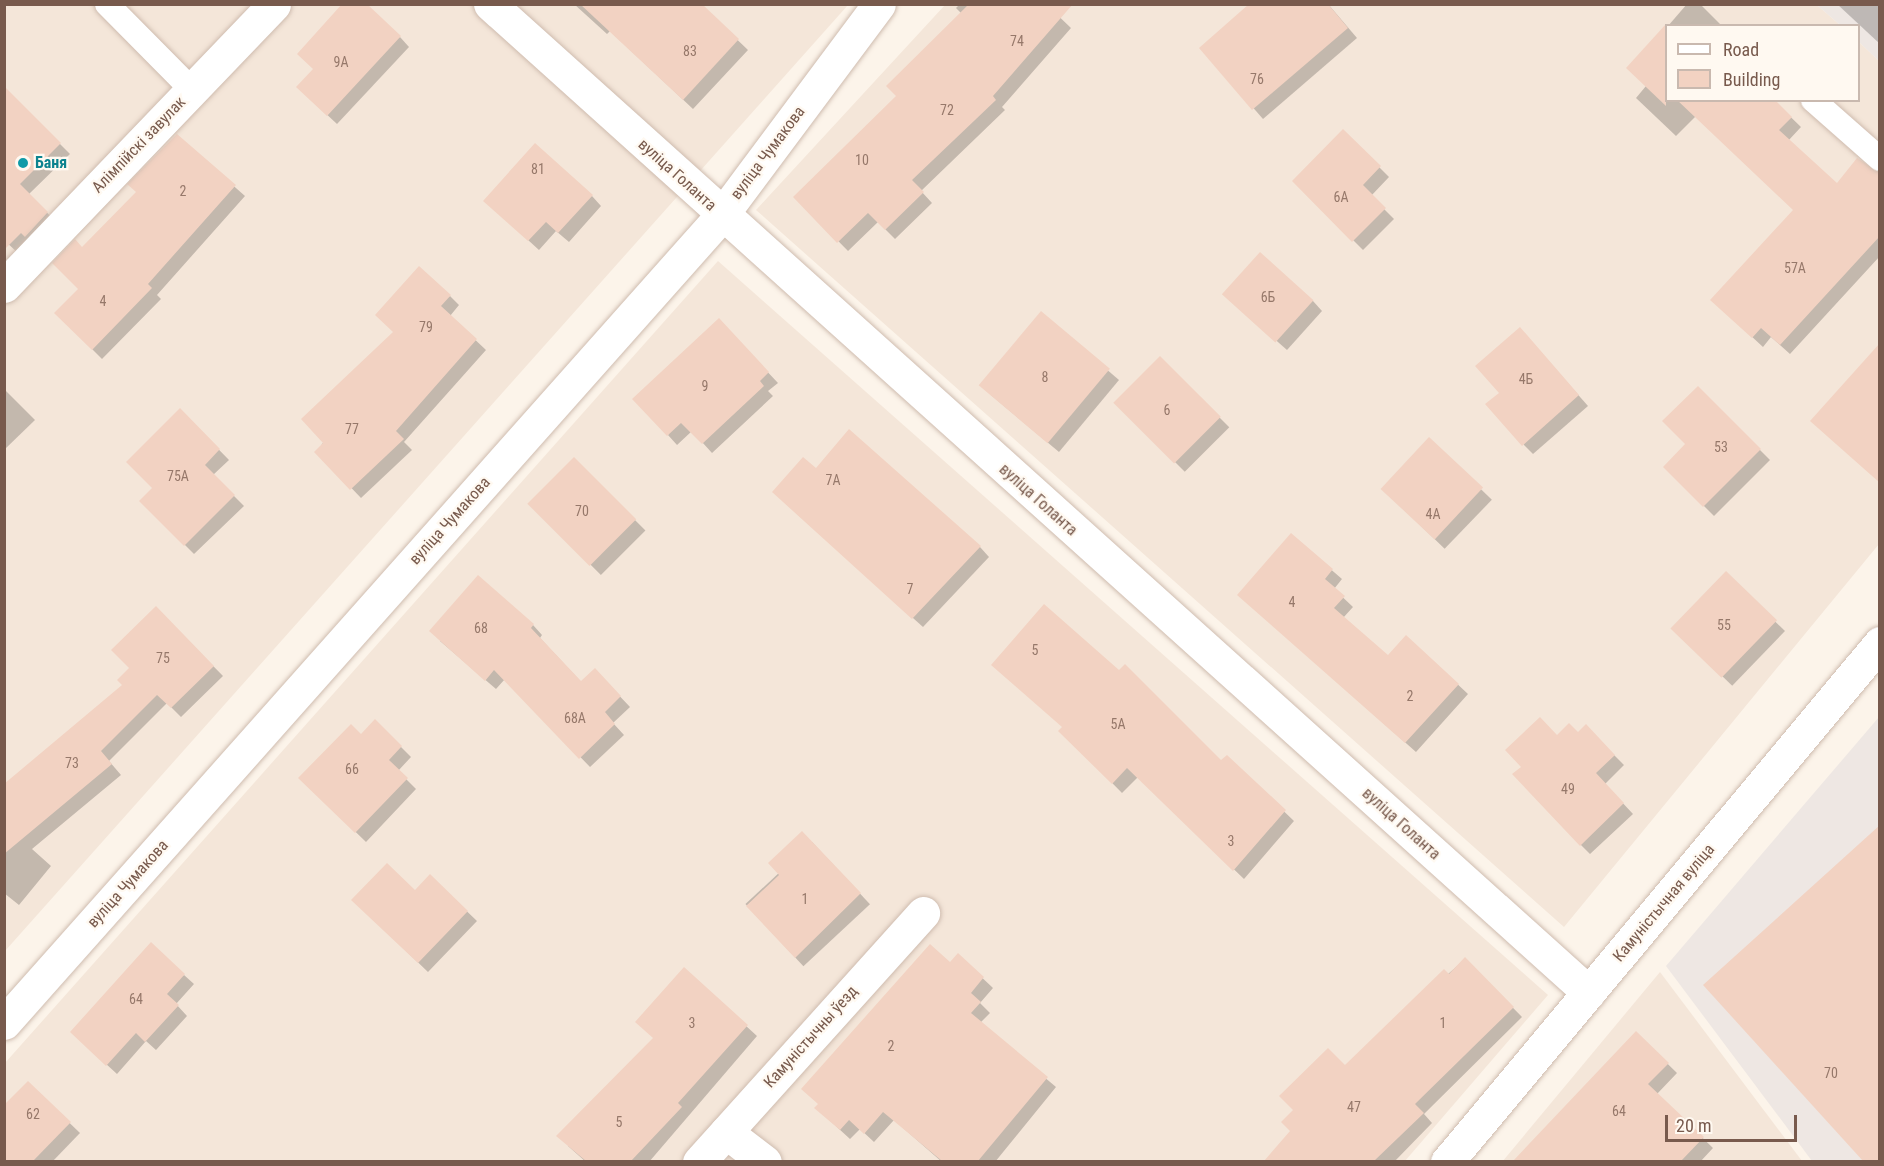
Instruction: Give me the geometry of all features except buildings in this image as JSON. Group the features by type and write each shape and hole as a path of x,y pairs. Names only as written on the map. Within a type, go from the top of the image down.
{"street":[{"name":"Алімпійскі завулак","path":"4,286 274,4"},
{"name":"вуліца Голанта","path":"490,4 721,216 1589,993"},
{"name":"вуліца Чумакова","path":"4,1023 721,216 879,4"},
{"name":"Камуністычная вуліца","path":"1447,1161 1880,643"},
{"name":"Камуністычны ўезд","path":"699,1161 922,913"},
{"path":"726,1132 765,1161"}],"lane":[{"path":"107,4 192,90"},
{"path":"1815,102 1880,159"}],"shaded area":[{"path":"5,5 848,5 5,951"},
{"path":"945,5 1817,5 1839,24 1665,24 1665,102 1860,102 1860,43 1879,61 1879,544 1564,927 756,210"},
{"path":"1817,5 1879,5 1879,61 1860,43 1860,24 1839,24"},
{"path":"718,261 1548,995 1405,1161 5,1162 5,1063"},
{"path":"1879,717 1879,1161 1812,1161 1666,966"},
{"path":"1660,972 1802,1161 1502,1162"}],"place":[{"name":"Баня","path":"23,163"}]}
